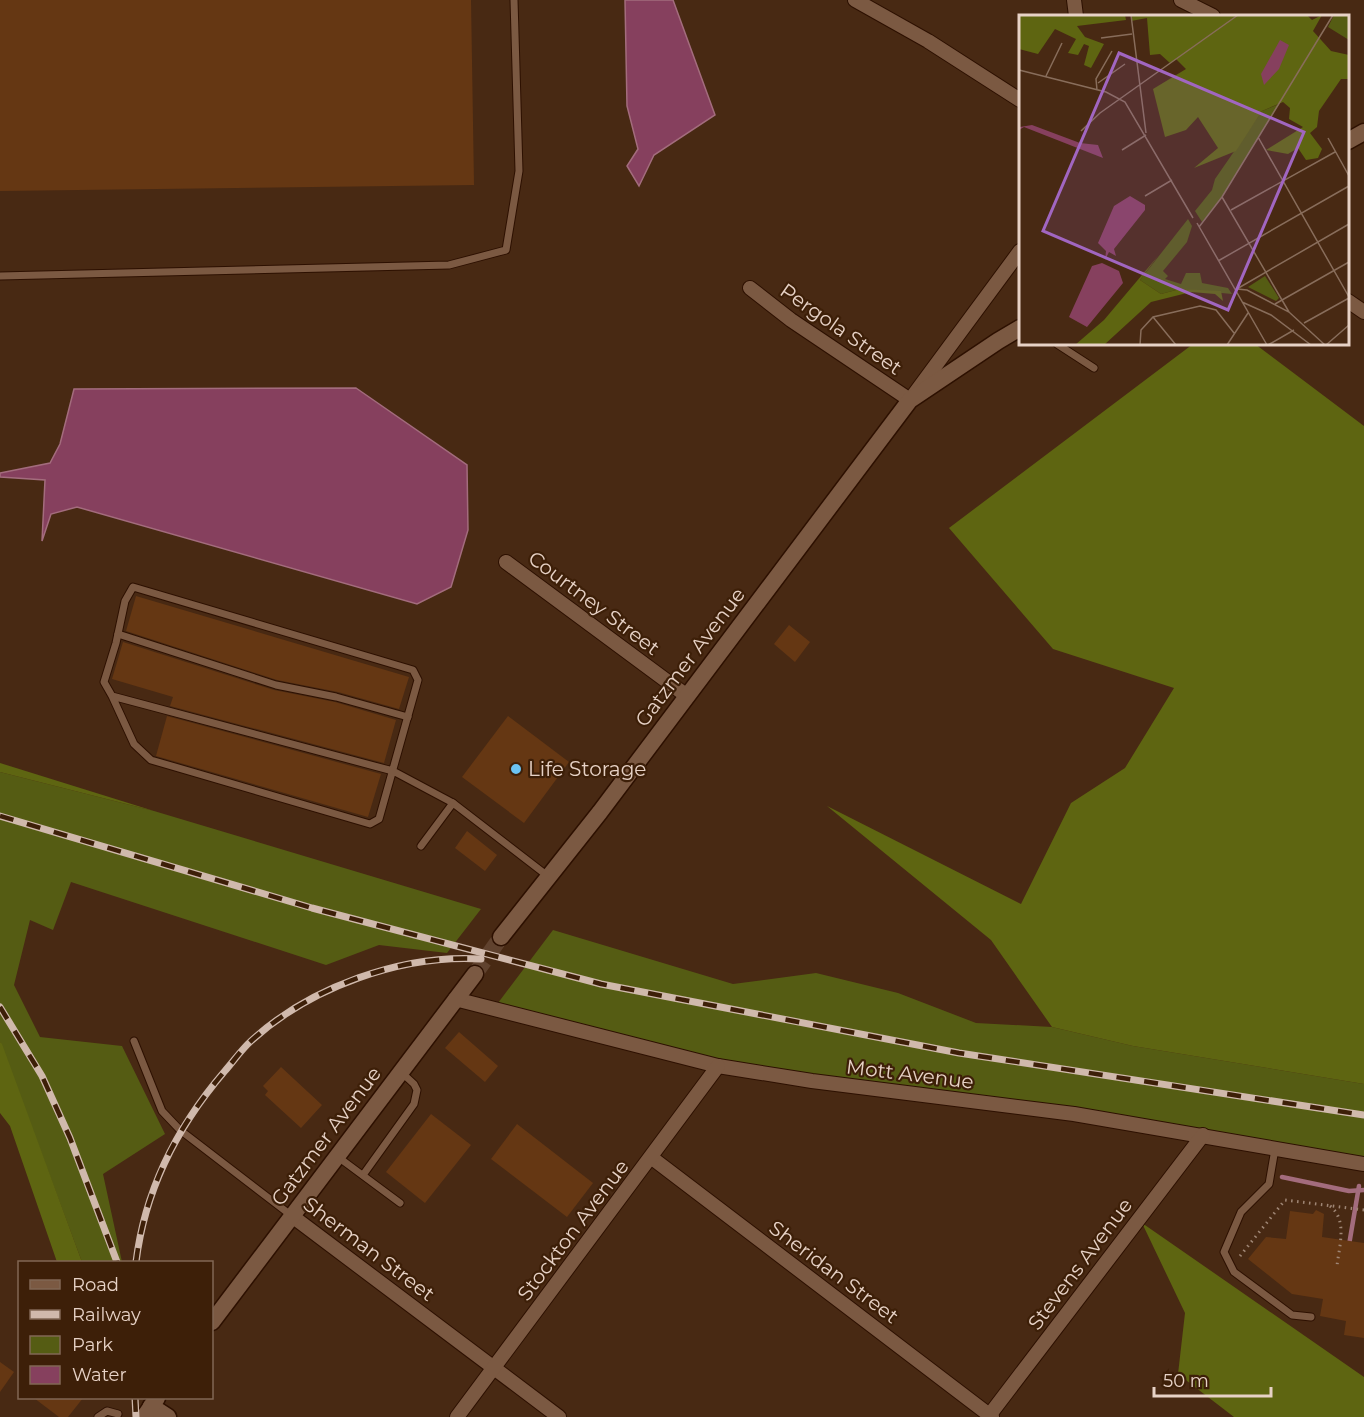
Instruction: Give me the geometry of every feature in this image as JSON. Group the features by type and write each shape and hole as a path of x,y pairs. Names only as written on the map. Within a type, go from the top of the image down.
{"street":[{"path":"855,0 928,41 1019,99"},
{"path":"1074,0 1076,15"},
{"path":"1181,0 1211,15"},
{"path":"1349,140 1364,132"},
{"path":"910,400 1019,252"},
{"name":"Pergola Street","path":"750,288 791,320 910,400"},
{"path":"1349,302 1364,312"},
{"name":"Gatzmer Avenue","path":"501,937 687,696 910,400 1019,329"},
{"name":"Courtney Street","path":"506,562 687,696"},
{"name":"Gatzmer Avenue","path":"213,1321 475,975"},
{"name":"Mott Avenue","path":"455,999 718,1066 812,1081 1074,1114 1364,1164"},
{"name":"Stockton Avenue","path":"457,1417 652,1158 718,1066"},
{"name":"Stevens Avenue","path":"990,1416 1203,1135"},
{"name":"Sheridan Street","path":"652,1158 990,1416"},
{"name":"Sherman Street","path":"292,1216 559,1417"},
{"path":"152,1409 168,1417"}],"lane":[{"path":"0,276 449,265 506,250 519,171 514,0"},
{"path":"1060,345 1094,368"},
{"path":"133,587 413,670 418,681 379,819 370,824 151,760 134,744 112,696 104,682 125,601 133,587"},
{"path":"118,634 276,685 336,697 408,717"},
{"path":"112,696 393,771 453,803 549,876"},
{"path":"421,846 453,803"},
{"name":"Sherman Street","path":"134,1041 162,1111 180,1130 292,1216"},
{"path":"363,1175 414,1104 417,1090 401,1072"},
{"path":"1275,1149 1269,1184 1241,1212 1224,1252 1234,1272 1292,1315 1311,1317"},
{"path":"338,1157 400,1203"},
{"path":"98,1417 107,1411 118,1414"}],"path":[{"path":"1240,1256 1285,1200 1363,1210"},
{"path":"1328,1205 1340,1221 1341,1237 1337,1266"}],"green space":[{"path":"1192,345 1256,345 1364,426 1364,1084 1133,1046 1052,1027 991,940 827,806 1021,904 1071,803 1125,768 1174,688 1053,649 949,528"},
{"path":"0,763 154,811 0,772"},
{"path":"0,772 154,811 481,909 447,953 379,945 326,965 71,882 53,930 30,920 14,985 40,1037 122,1046 165,1134 103,1174 122,1261 82,1261 0,1042"},
{"path":"553,930 733,984 816,973 898,993 976,1023 1052,1027 1133,1046 1364,1084 1364,1162 716,1063 498,1003"},
{"path":"0,1042 82,1261 57,1261 10,1126 0,1113"},
{"path":"1142,1223 1364,1377 1364,1417 1234,1417 1178,1374 1185,1313"}],"water":[{"path":"625,0 673,0 715,115 654,155 639,186 627,166 638,149 627,106"},
{"path":"356,388 467,465 468,530 451,587 417,604 77,507 51,514 42,541 45,480 0,477 0,473 50,463 60,444 74,389"}],"building":[{"path":"0,0 471,0 474,185 0,191"},
{"path":"136,596 409,677 399,709 338,692 277,680 126,631"},
{"path":"789,625 810,642 795,662 774,644"},
{"path":"123,642 274,690 335,702 396,720 384,763 170,706 173,697 112,679"},
{"path":"167,716 381,774 368,817 156,756"},
{"name":"Life Storage","path":"508,716 569,762 524,823 462,777"},
{"path":"467,831 497,855 485,871 455,848"},
{"path":"459,1032 498,1066 485,1082 445,1048"},
{"path":"281,1067 322,1105 301,1128 265,1095 268,1091 263,1086"},
{"path":"431,1114 471,1145 425,1203 386,1172"},
{"path":"517,1124 593,1183 567,1217 491,1159"},
{"path":"1316,1210 1324,1214 1322,1237 1364,1243 1364,1338 1344,1335 1346,1321 1320,1316 1323,1299 1292,1294 1248,1259 1266,1237 1286,1239 1290,1211 1313,1214"},
{"path":"0,1362 14,1372 0,1392"},
{"path":"35,1399 82,1399 68,1417 59,1417"}],"waterway":[{"path":"1282,1177 1349,1191 1364,1190"},
{"path":"1349,1245 1359,1186"}],"tunnel":[{"path":"475,974 501,937"}],"railway":[{"path":"0,816 312,908 601,984 959,1053 1364,1115"},
{"path":"136,1261 140,1235 155,1184 178,1137 207,1093 251,1041 301,1005 359,978 420,962 481,959"},
{"path":"0,1007 42,1076 70,1138 117,1261"},
{"path":"135,1399 136,1417"}],"place":[{"name":"Life Storage","path":"516,769"}]}
